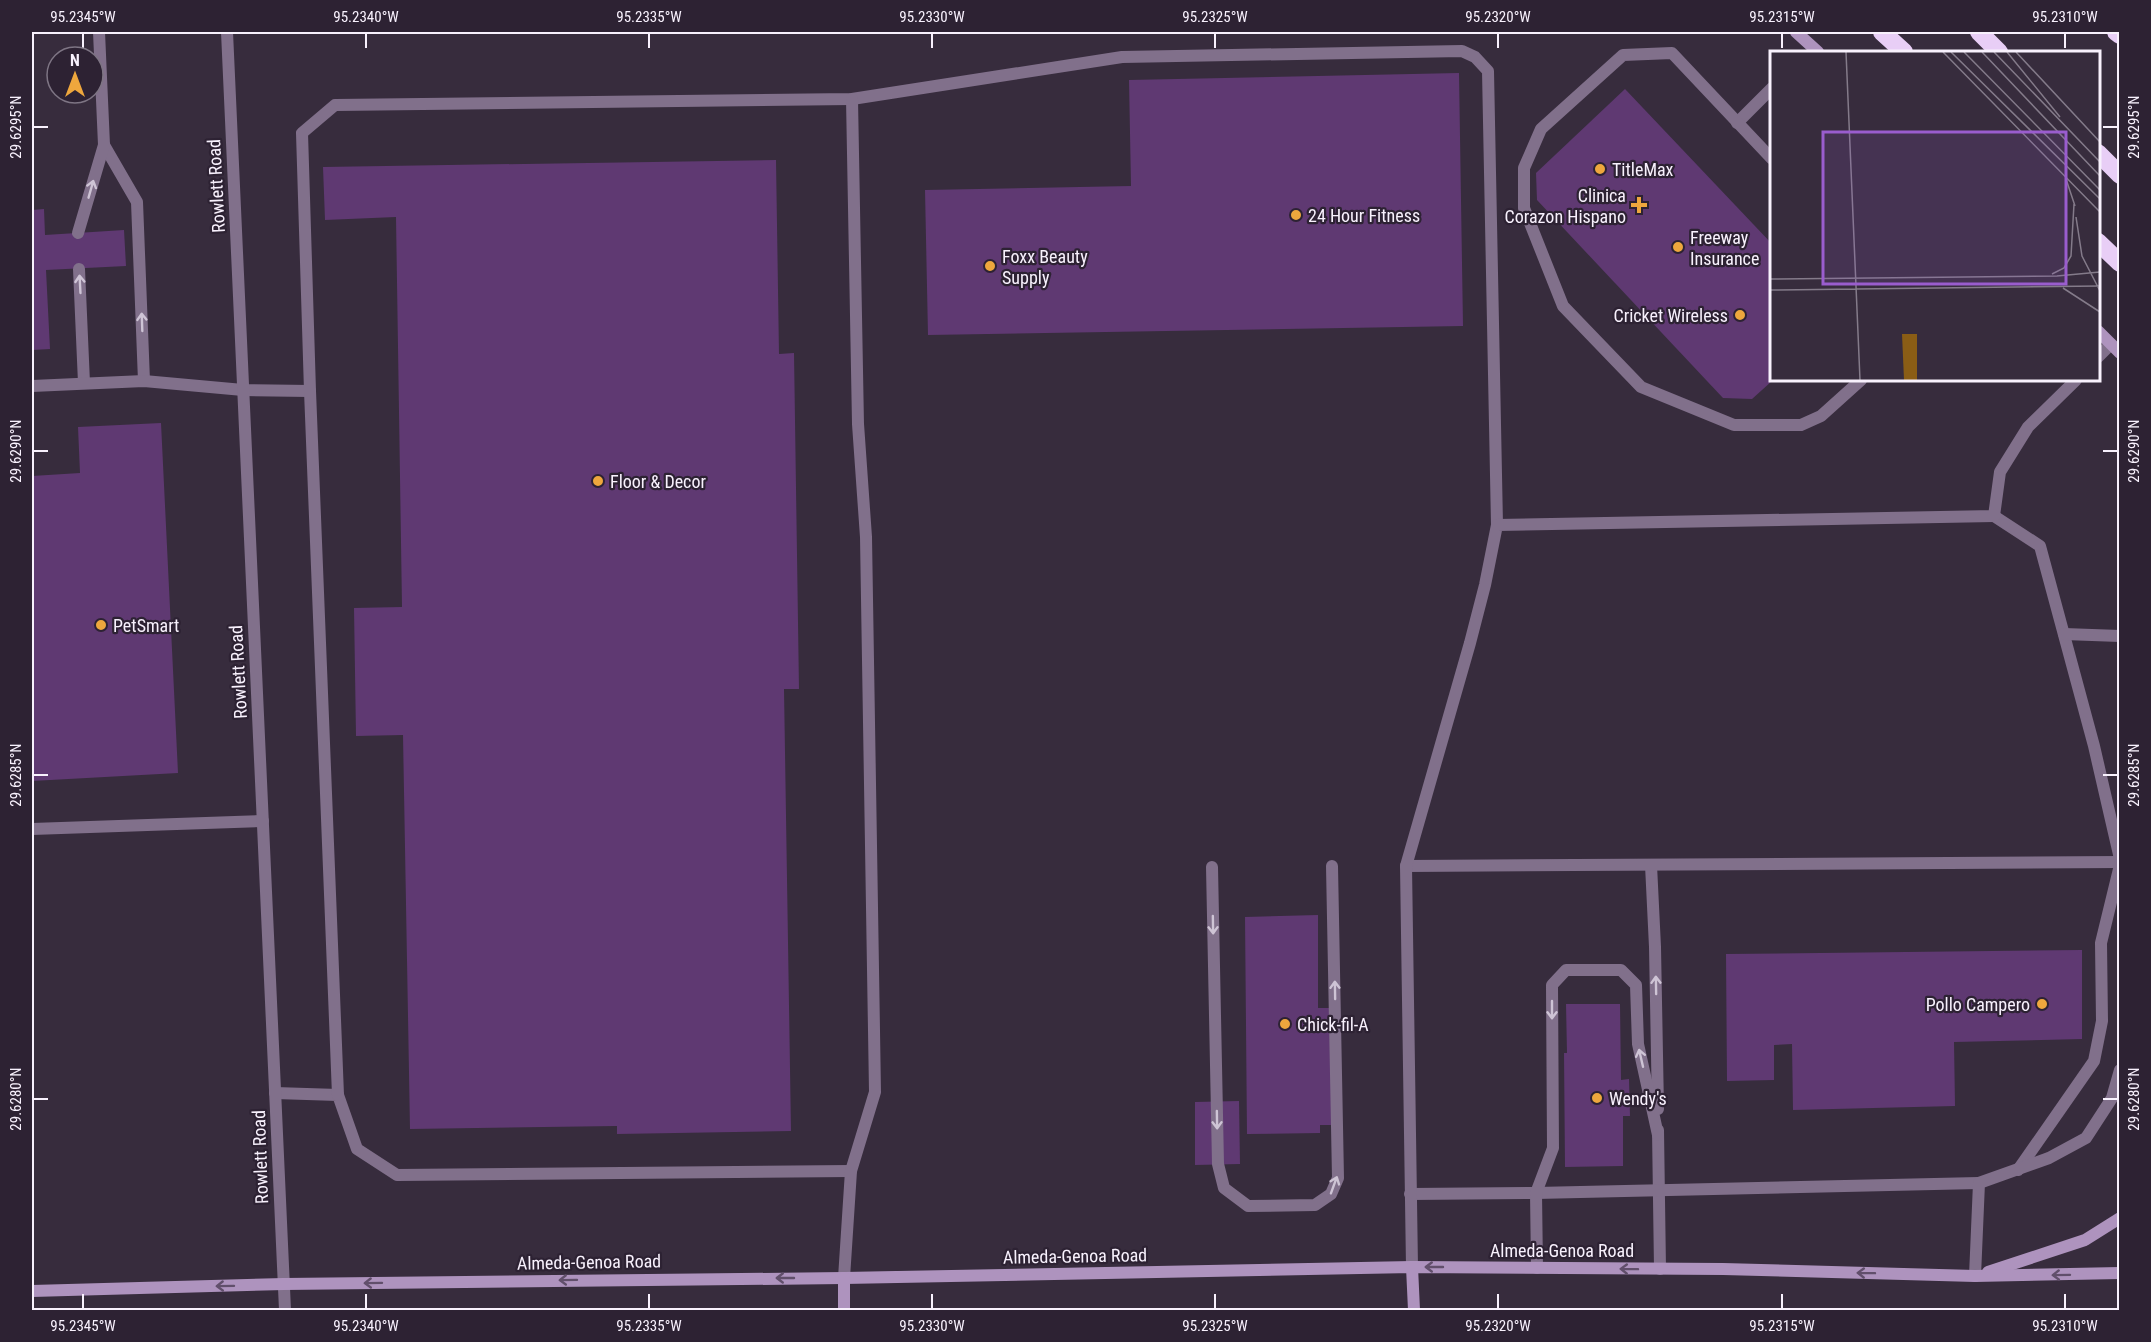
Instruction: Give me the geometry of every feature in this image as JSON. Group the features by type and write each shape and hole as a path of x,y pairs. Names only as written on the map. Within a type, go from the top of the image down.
{"highway":[{"path":"1882,32 1903,51"},
{"path":"1979,32 1999,51"},
{"path":"2116,32 2120,35"},
{"path":"2100,155 2120,175"},
{"path":"2100,244 2120,263"}],"main road":[{"path":"1796,32 1812,50"},
{"path":"2100,333 2115,348 2120,359"},
{"path":"1975,1276 2085,1240 2120,1218"},
{"path":"1412,1267 1414,1311"},
{"name":"Almeda-Genoa Road","path":"32,1291 284,1284 844,1278 1412,1267 1660,1269 1975,1276 2120,1273"},
{"path":"844,1278 844,1311"}],"street":[{"path":"78,233 104,145 99,32"},
{"name":"Rowlett Road","path":"227,32 285,1311"},
{"path":"850,1171 397,1175 357,1149 338,1095 302,133 335,105 852,99 1122,57 1462,51 1475,57 1488,71 1497,525 1470,643 1406,866 1412,1267"},
{"path":"1770,157 1672,53 1623,55 1541,129 1524,168 1524,208 1563,306 1641,387 1734,425 1801,425 1821,416 1860,381"},
{"path":"1737,123 1770,90"},
{"path":"844,1278 850,1171 875,1092 866,548 858,424 852,99"},
{"path":"104,145 137,202 144,381"},
{"path":"79,268 84,383"},
{"path":"2100,356 2115,348"},
{"path":"32,386 144,381 243,390 310,391"},
{"path":"1994,516 2000,472 2028,427 2075,381"},
{"path":"1497,525 1994,516 2040,546 2094,746 2120,862 2101,943 2102,1021 2094,1061 2018,1170"},
{"path":"2064,634 2120,636"},
{"path":"32,829 263,821"},
{"path":"1406,866 2120,862"},
{"path":"1651,865 1655,946 1660,1269"},
{"path":"1212,867 1218,1164 1224,1188 1248,1206 1315,1205 1331,1194 1338,1178 1332,866"},
{"path":"1537,1268 1536,1194 1553,1148 1552,985 1566,970 1621,970 1636,986 1638,1044 1658,1135"},
{"path":"1410,1194 1536,1194 1979,1183 2049,1158 2086,1138 2112,1098 2120,1070"},
{"path":"275,1093 338,1095"},
{"path":"1975,1276 1979,1183"}],"building":[{"path":"1459,73 1463,326 928,335 925,190 1131,186 1129,80"},
{"path":"1625,89 1770,242 1770,381 1772,381 1752,399 1723,398 1537,200 1536,173"},
{"name":"Floor & Decor","path":"776,160 779,354 794,353 799,689 784,689 791,1131 617,1134 617,1126 410,1129 403,735 356,736 354,608 402,607 396,217 325,220 323,167"},
{"path":"44,209 45,235 124,230 126,266 46,270 50,349 32,350 32,210"},
{"name":"PetSmart","path":"161,423 178,773 32,781 32,476 80,473 78,427"},
{"name":"Chick-fil-A","path":"1318,915 1318,1008 1332,1008 1335,1125 1320,1125 1320,1133 1247,1134 1245,917"},
{"path":"2082,950 2082,1039 1954,1042 1955,1106 1793,1110 1792,1044 1774,1045 1774,1080 1727,1081 1726,954"},
{"name":"Wendy's","path":"1566,1004 1620,1004 1621,1080 1629,1079 1630,1116 1623,1116 1623,1166 1565,1167"},
{"path":"1239,1101 1240,1164 1195,1165 1195,1102"}],"place":[{"name":"TitleMax","path":"1600,169"},
{"name":"Clinica Corazon Hispano","path":"1639,205"},
{"name":"24 Hour Fitness","path":"1296,215"},
{"name":"Freeway Insurance","path":"1678,247"},
{"name":"Foxx Beauty Supply","path":"990,266"},
{"name":"Cricket Wireless","path":"1740,315"},
{"name":"Floor & Decor","path":"598,481"},
{"name":"PetSmart","path":"101,625"},
{"name":"Pollo Campero","path":"2042,1004"},
{"name":"Chick-fil-A","path":"1285,1024"},
{"name":"Wendy's","path":"1597,1098"}]}
